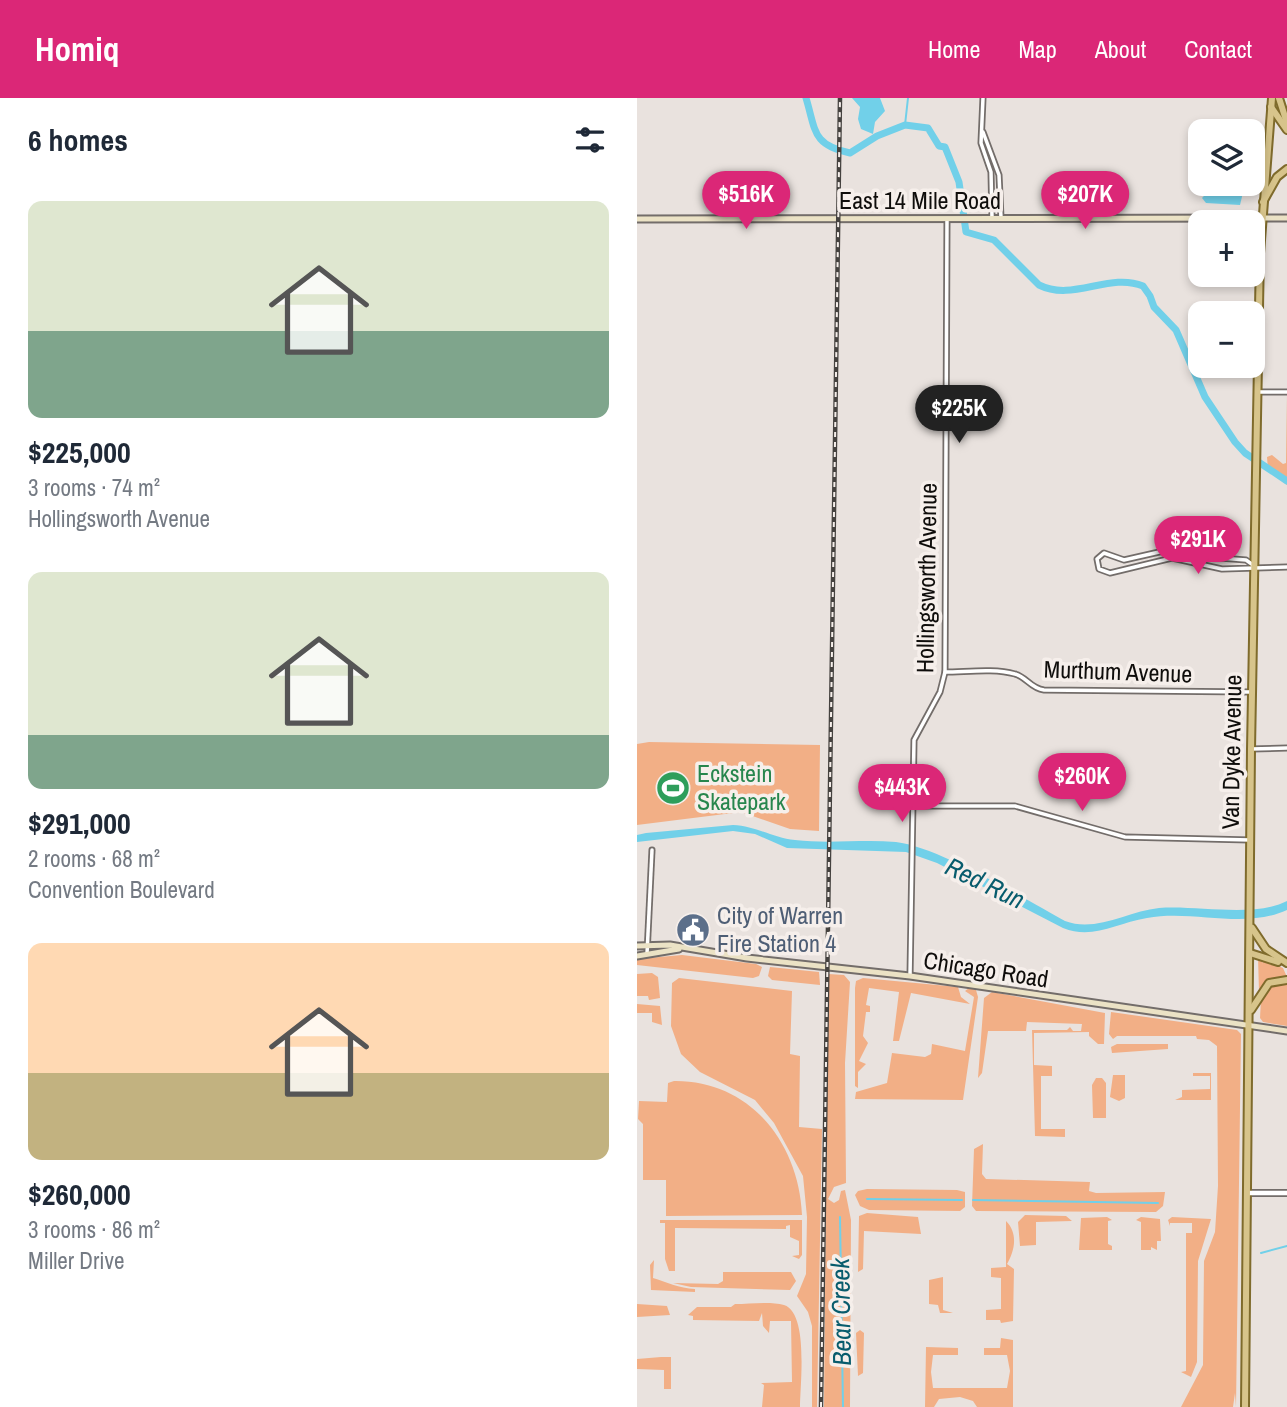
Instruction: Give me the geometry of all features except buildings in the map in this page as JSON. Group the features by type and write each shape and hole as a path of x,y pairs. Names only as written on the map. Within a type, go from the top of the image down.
{"main road":[{"path":"1279,98 1287,122"},
{"path":"1271,102 1274,116 1287,130"},
{"name":"Van Dyke Avenue","path":"1262,210 1271,102"},
{"path":"1262,204 1277,177 1287,170"},
{"name":"East 14 Mile Road","path":"637,219 1188,218"},
{"name":"East 14 Mile Road","path":"1265,218 1287,218"},
{"name":"Van Dyke Avenue","path":"1245,1407 1251,749 1260,287"},
{"path":"1251,926 1266,948 1287,965"},
{"name":"Chicago Road","path":"637,946 670,946 910,976 1287,1031"},
{"name":"Chicago Road","path":"637,956 678,949"},
{"path":"1250,953 1287,965"},
{"path":"1250,1012 1269,983 1287,980"}],"street":[{"path":"983,98 981,143 991,172 992,218"},
{"path":"982,129 999,175 1001,218"},
{"name":"Hollingsworth Avenue","path":"910,976 914,740 940,692 945,672 947,219"},
{"path":"1258,392 1287,393"},
{"path":"1254,566 1246,560 1219,559 1183,551 1124,559 1104,553 1097,559 1097,565 1102,571 1110,573 1156,560 1184,559 1219,568 1245,570 1254,566 1287,567"},
{"path":"1183,551 1184,559"},
{"path":"1153,553 1156,560"},
{"path":"1219,559 1219,568"},
{"name":"Murthum Avenue","path":"945,672 1012,673 1026,679 1031,686 1044,690 1252,692"},
{"path":"1251,749 1287,748"},
{"path":"914,806 1014,806 1116,836 1250,840"},
{"path":"646,954 652,850"},
{"path":"1247,1193 1287,1193"}],"shaded area":[{"path":"1287,394 1287,485 1268,470 1267,457 1272,455 1283,464 1286,463"},
{"path":"637,744 820,745 819,831 790,829 741,812 637,825"},
{"path":"682,955 762,967 759,976 753,978 637,965 637,959"},
{"path":"1258,957 1262,958 1262,964 1263,959 1283,968 1287,977 1270,979 1259,992"},
{"path":"770,967 819,972 820,985 772,980 768,976"},
{"path":"652,973 658,977 660,998 649,1000 648,996 637,996 637,974"},
{"path":"828,974 844,975 850,982 845,1063 846,1183 834,1187 828,1199 834,1203 839,1200 841,1191 845,1190 851,1220 850,1407 824,1407"},
{"path":"679,978 792,991 790,1054 800,1056 799,1127 822,1129 817,1407 812,1407 812,1326 808,1312 797,1296 806,1274 807,1217 803,1176 774,1123 755,1100 700,1072 681,1054 671,1026 672,983"},
{"path":"863,978 958,987 961,997 970,1004 911,993 899,1041 893,1041 899,992 869,988 866,1005 870,1006 870,1012 866,1012 863,1036 868,1043 859,1061 866,1064 858,1072 858,1088 855,1086 855,988 856,981"},
{"path":"1287,983 1287,1026 1263,1022 1260,1018 1261,999 1270,986"},
{"path":"969,988 976,990 978,997 963,1100 855,1099 856,1092 887,1083 892,1053 925,1057 931,1054 932,1044 965,1051 974,997 965,991"},
{"path":"992,992 1105,1013 1104,1044 1098,1044 1089,1036 1089,1032 1034,1033 1034,1065 1052,1066 1052,1076 1041,1076 1041,1129 1065,1129 1065,1137 1035,1136 1032,1030 1067,1030 1070,1027 1073,1031 1081,1031 1082,1024 1027,1022 1026,1031 988,1031 982,1073 978,1078 984,998"},
{"path":"637,1004 660,1006 662,1025 652,1022 652,1013 637,1013"},
{"path":"1111,1012 1237,1030 1241,1034 1236,1407 1235,1393 1233,1407 1181,1407 1203,1365 1204,1261 1215,1232 1218,1186 1217,1046 1209,1040 1197,1039 1196,1036 1117,1036 1113,1039 1109,1034"},
{"path":"1117,1044 1168,1044 1168,1049 1112,1053 1111,1047"},
{"path":"1193,1073 1211,1073 1211,1100 1175,1100 1182,1097 1182,1090 1210,1089 1210,1076 1193,1076"},
{"path":"1113,1075 1125,1075 1125,1098 1119,1101 1110,1097"},
{"path":"1096,1078 1102,1078 1106,1083 1106,1118 1093,1118 1092,1085"},
{"path":"674,1081 701,1084 726,1091 747,1104 765,1121 780,1141 791,1164 799,1189 802,1215 666,1216 666,1180 643,1180 643,1124 638,1119 639,1101 667,1102 668,1083"},
{"path":"983,1144 982,1174 986,1179 1090,1182 1089,1191 1096,1193 1165,1192 1163,1206 1156,1212 976,1211 972,1206 974,1149"},
{"path":"957,1190 965,1192 965,1207 960,1211 869,1210 860,1206 855,1195 858,1191"},
{"path":"867,1213 918,1217 921,1234 864,1231 863,1269 858,1272 859,1216"},
{"path":"1025,1215 1066,1216 1072,1221 1036,1222 1036,1245 1020,1246 1018,1222"},
{"path":"1107,1217 1112,1220 1108,1221 1108,1244 1112,1246 1112,1250 1079,1250 1081,1218"},
{"path":"1141,1217 1160,1219 1161,1241 1157,1241 1157,1250 1151,1247 1151,1250 1141,1250 1141,1222 1136,1220"},
{"path":"1172,1217 1211,1219 1198,1261 1197,1362 1191,1377 1181,1372 1186,1371 1186,1233 1192,1233 1192,1223 1170,1223 1170,1226 1168,1220"},
{"path":"660,1220 802,1220 802,1255 799,1259 792,1256 799,1255 799,1241 790,1237 790,1225 786,1226 786,1229 675,1228 675,1271 669,1271 665,1259 665,1223 660,1223"},
{"path":"1006,1221 1014,1237 1012,1254 1007,1264 1014,1269 1013,1321 1001,1323 1000,1320 986,1320 986,1310 1001,1309 1001,1278 991,1277 991,1268 1006,1267"},
{"path":"654,1260 653,1278 695,1289 695,1292 651,1290 650,1265"},
{"path":"723,1272 791,1272 796,1281 790,1290 691,1287 673,1283 718,1284 723,1281"},
{"path":"943,1277 943,1310 953,1313 940,1313 938,1305 929,1304 929,1280"},
{"path":"637,1304 667,1306 670,1315 637,1317"},
{"path":"735,1304 778,1304 792,1311 800,1335 800,1407 762,1407 764,1385 761,1383 792,1382 791,1321 770,1321 769,1333 763,1326 762,1313 759,1321 693,1320 693,1316 688,1315 697,1307 731,1307"},
{"path":"860,1330 864,1333 863,1373 858,1376 856,1333"},
{"path":"1001,1338 1013,1340 1013,1407 977,1407 973,1401 960,1397 939,1399 934,1407 925,1407 926,1347 958,1348 958,1355 933,1355 933,1388 1007,1388 1010,1371 1007,1355 984,1355 984,1348 1000,1348"},
{"path":"671,1357 671,1389 664,1389 664,1370 637,1369 637,1359"}],"water":[{"path":"852,98 880,98 885,111 875,122 873,134 861,129 858,119 860,107"},
{"path":"1242,196 1240,205 1206,203 1202,198"},
{"name":"Red Run","path":"733,825 795,840 884,841 914,846 958,863 1065,921 1077,924 1100,923 1159,908 1242,910 1274,906 1287,901 1287,910 1270,916 1236,919 1164,916 1095,931 1074,931 1063,928 937,863 906,852 787,848 755,834 733,831 637,842 637,835 646,833"}],"waterway":[{"path":"806,98 817,135 829,146 850,153 877,136 905,125 928,128 939,146 945,147 959,182 966,232 994,240 1039,285 1065,290 1117,282 1143,286 1154,307 1176,330 1205,397 1235,442 1245,453 1287,481"},
{"path":"905,125 908,98"},
{"name":"Bear Creek","path":"867,1199 962,1200"},
{"name":"Bear Creek","path":"973,1200 1158,1203"},
{"name":"Bear Creek","path":"840,1217 843,1407"},
{"name":"Bear Creek","path":"1261,1253 1287,1246"}],"railway":[{"path":"821,1407 840,98"}],"place":[{"name":"Eckstein Skatepark","path":"673,788"},
{"name":"City of Warren Fire Station 4","path":"693,930"}]}
